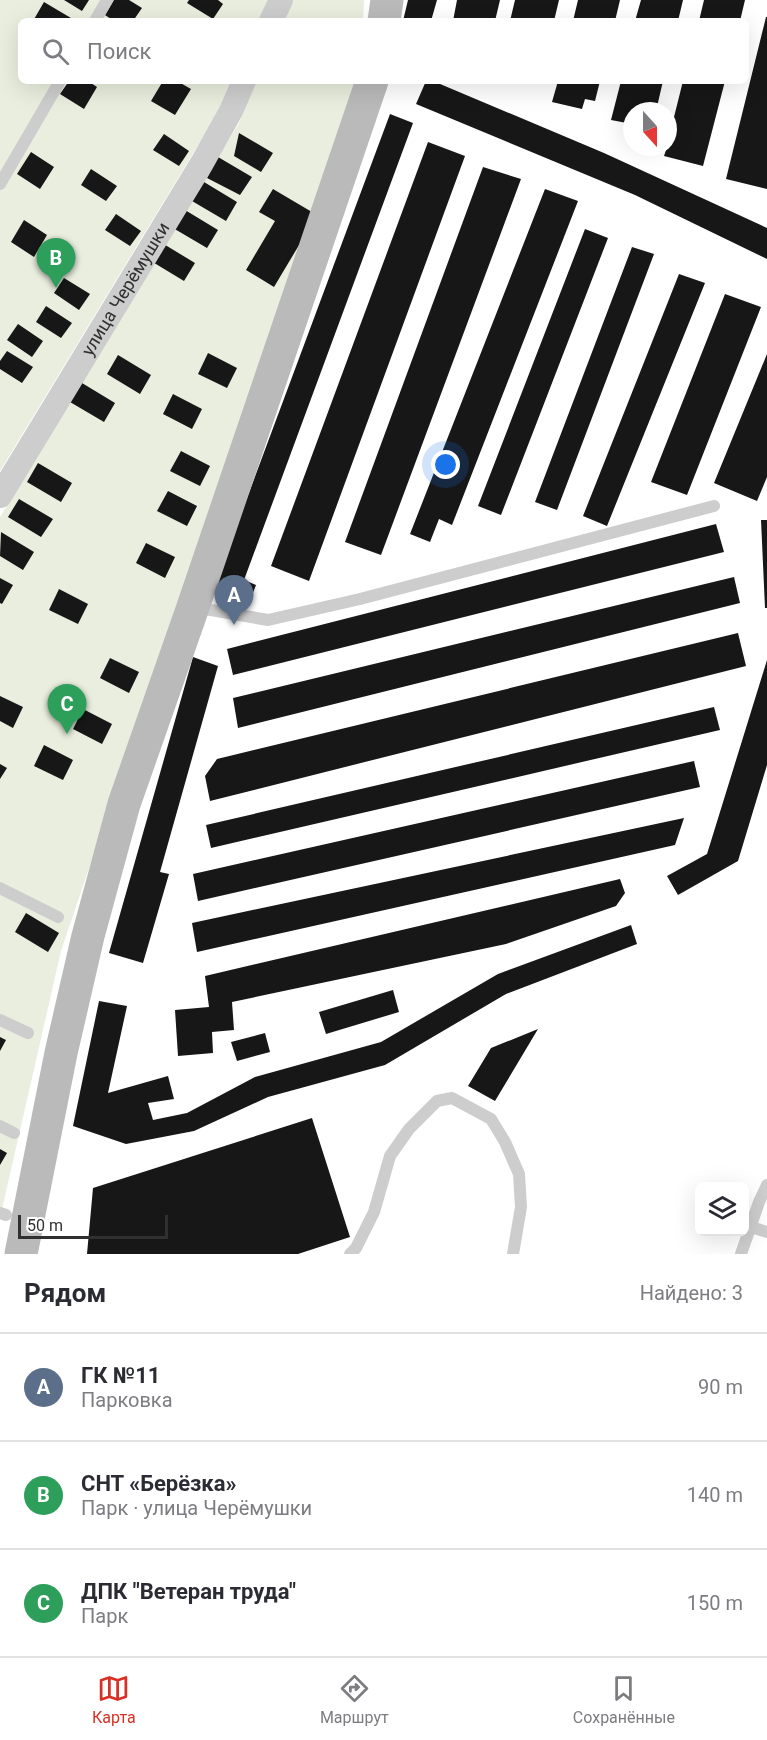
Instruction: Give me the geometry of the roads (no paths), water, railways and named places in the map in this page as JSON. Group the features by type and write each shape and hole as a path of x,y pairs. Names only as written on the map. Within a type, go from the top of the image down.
{"street":[{"path":"272,18 280,0"},
{"path":"384,18 387,0"},
{"name":"улица Черёмушки","path":"0,495 202,163 231,111 243,84"},
{"path":"21,1254 61,1053 88,936 124,804 371,84"}],"lane":[{"path":"97,18 107,0"},
{"path":"0,184 58,84"},
{"path":"193,607 268,620 360,599 714,506"},
{"path":"0,888 58,917"},
{"path":"0,1020 28,1033"},
{"path":"350,1254 356,1248 374,1212 390,1156 409,1129 437,1101 452,1098 491,1119 505,1142 519,1174 521,1206 513,1254"},
{"path":"0,1126 14,1133"},
{"path":"741,1254 767,1185"},
{"path":"751,1227 767,1232"}],"place":[{"name":"СНТ «Берёзка»","path":"56,288"},
{"name":"ГК №11","path":"234,625"},
{"name":"ДПК \"Ветеран труда\"","path":"67,734"}]}
